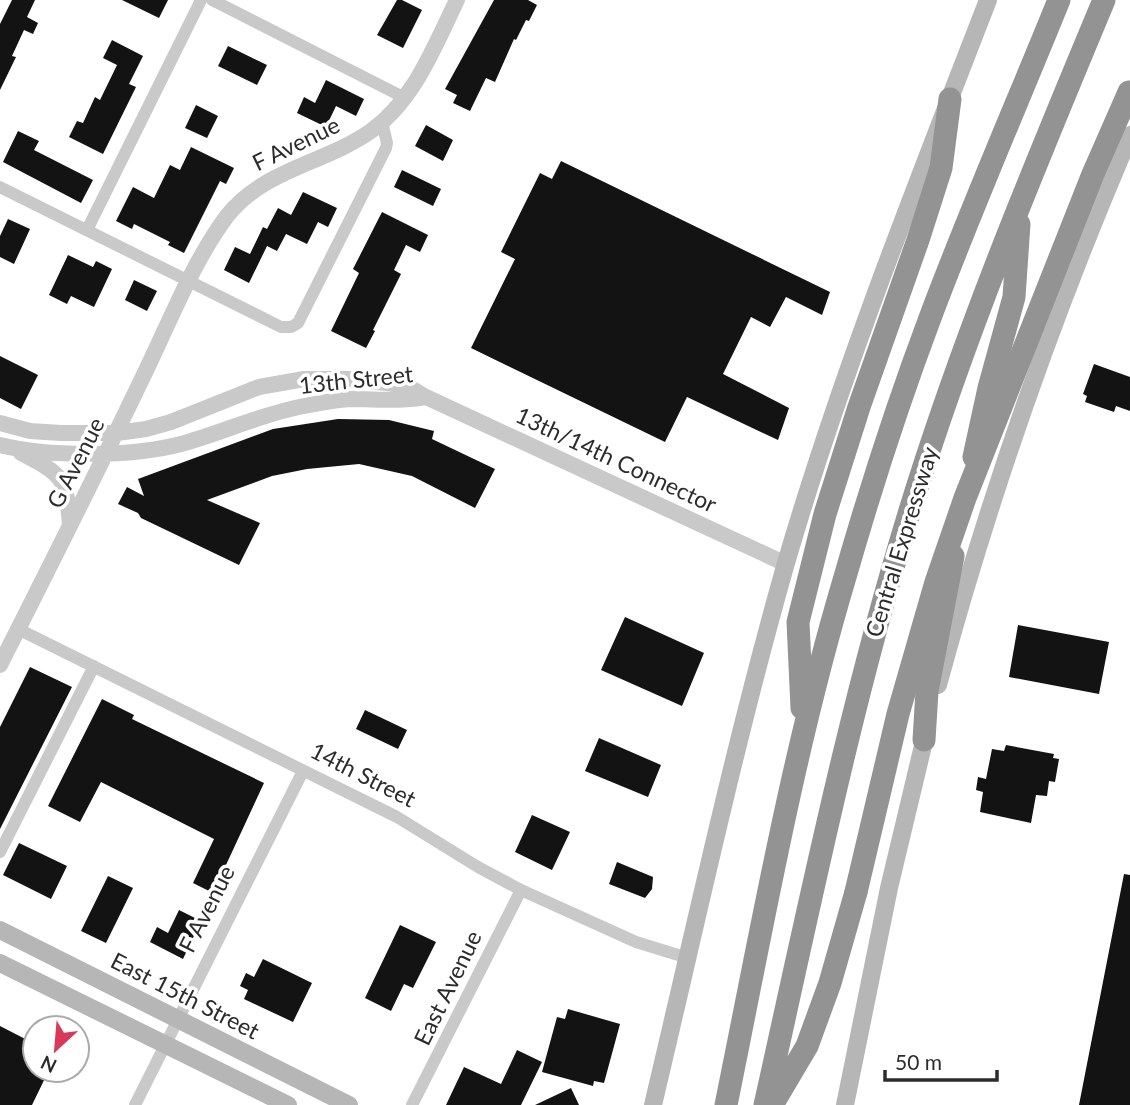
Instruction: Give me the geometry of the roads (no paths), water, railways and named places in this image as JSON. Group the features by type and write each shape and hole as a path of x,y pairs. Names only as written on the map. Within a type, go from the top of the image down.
{"highway":[{"name":"Central Expressway","path":"726,1105 803,729 844,581 897,410 969,217 1059,0"},
{"name":"Central Expressway","path":"765,1105 836,786 877,624 942,412 1020,203 1104,0"},
{"path":"772,1105 807,1046 830,983 856,892 901,702 936,582 965,498 1093,174 1129,91"},
{"path":"803,729 798,622 825,514 941,168 950,99"},
{"path":"924,740 927,691 938,628 989,388 1014,297 1020,203"}],"main road":[{"path":"653,1105 741,733 786,564 841,390 988,0"},
{"path":"845,1105 889,888 924,740 966,586 1010,446 1062,298 1130,135"},
{"name":"East 15th Street","path":"0,930 349,1105"},
{"path":"0,963 288,1105"},
{"path":"262,1092 270,1085 278,1083 313,1088"}],"street":[{"path":"87,230 201,0"},
{"path":"212,0 405,98"},
{"name":"F Avenue","path":"190,282 222,224 252,191 283,173 344,147 382,122 405,98 457,0"},
{"path":"0,187 281,327 292,327 298,323 386,148 382,122"},
{"name":"G Avenue","path":"0,665 190,282"},
{"name":"13th Street","path":"117,433 171,422 258,387 304,379 348,379 406,385 426,397"},
{"name":"13th/14th Connector","path":"426,397 786,564"},
{"name":"13th Street","path":"107,454 151,452 172,447 259,417 303,406 348,399 406,401 426,397"},
{"path":"0,423 30,431 117,433"},
{"path":"6,447 107,454"},
{"path":"6,447 51,468 60,477 68,495 70,525"},
{"name":"14th Street","path":"18,629 397,817 521,890 636,942 688,958"},
{"path":"0,852 94,666"},
{"name":"F Avenue","path":"135,1105 303,771"},
{"name":"East Avenue","path":"412,1105 521,890"}]}
